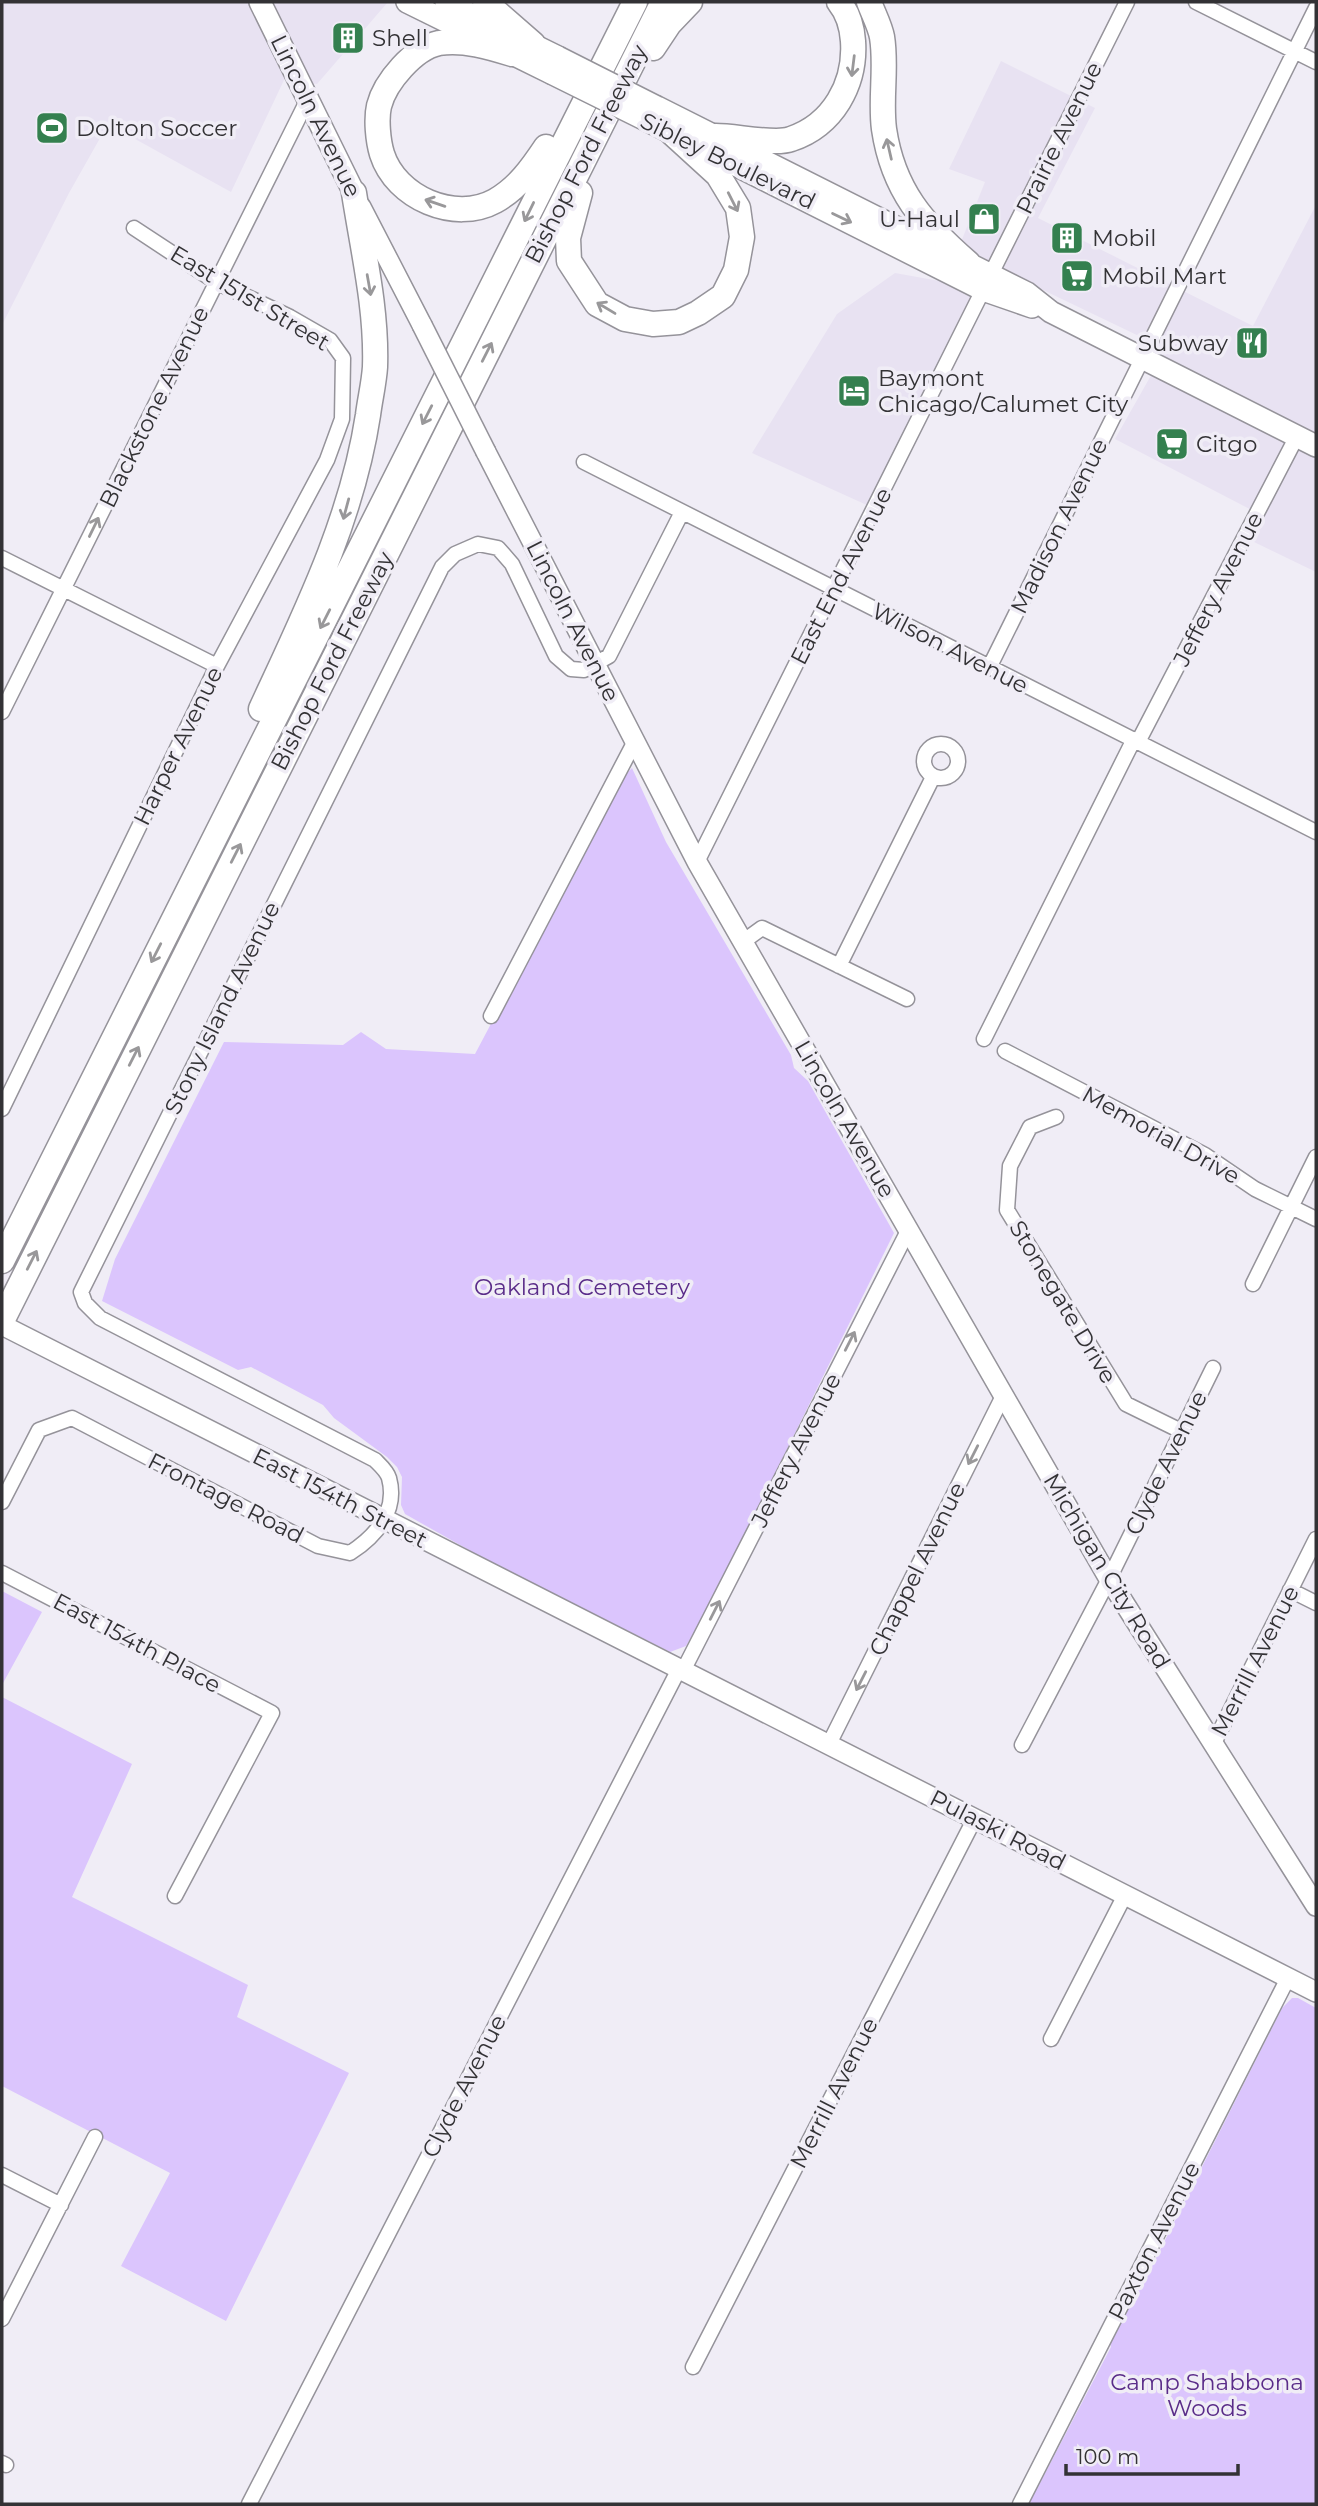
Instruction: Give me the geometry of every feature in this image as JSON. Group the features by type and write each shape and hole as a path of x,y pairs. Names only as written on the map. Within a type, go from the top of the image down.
{"highway":[{"path":"485,2 523,49"},
{"name":"Bishop Ford Freeway","path":"2,1323 663,2"},
{"path":"624,79 690,2"},
{"path":"716,136 789,140 817,126 838,104 851,78 854,56 852,27 839,2"},
{"path":"869,2 882,37 884,128 900,186 916,212 935,234 968,263"},
{"name":"Bishop Ford Freeway","path":"2,1261 632,5"},
{"path":"523,49 438,43 420,52 399,69 388,85 379,107 378,131 382,154 393,176 412,193 455,210 494,202 529,173 551,140 581,107"},
{"path":"585,157 579,200 571,220 568,238 569,261 597,304 625,319 653,324 679,322 723,296 736,270 742,237 738,208 718,175 672,133"},
{"path":"178,910 232,772 319,583 342,524 364,442 375,369 372,301 354,193"}],"main road":[{"name":"Lincoln Avenue","path":"260,2 354,193"},
{"path":"407,2 523,49"},
{"path":"446,2 523,49 653,114"},
{"name":"Sibley Boulevard","path":"653,114 716,136 968,263 987,282"},
{"name":"Sibley Boulevard","path":"653,114 672,133 987,282 1027,293 1051,312 1316,446"}],"street":[{"name":"Prairie Avenue","path":"987,282 1127,2"},
{"path":"1196,2 1316,62"},
{"name":"Madison Avenue","path":"989,668 1316,8"},
{"name":"Blackstone Avenue","path":"2,712 307,102"},
{"name":"Lincoln Avenue","path":"354,193 697,862 909,1229"},
{"name":"East 151st Street","path":"134,228 216,282 290,317 330,340 343,358 344,381"},
{"name":"East End Avenue","path":"697,862 987,282"},
{"name":"Harper Avenue","path":"2,1109 217,666 327,460 342,419 344,381"},
{"name":"Jeffery Avenue","path":"984,1039 1136,741 1297,436"},
{"name":"Wilson Avenue","path":"584,462 1316,832"},
{"path":"596,665 609,656 682,512"},
{"name":"Stony Island Avenue","path":"384,1520 391,1500 389,1475 375,1460 100,1318 85,1303 81,1292 442,567 455,554 478,544 498,548 512,564 556,656 571,669 584,670 596,665"},
{"path":"2,558 217,666"},
{"path":"491,1016 634,743"},
{"path":"839,966 933,776"},
{"path":"744,941 762,928 907,999"},
{"name":"Memorial Drive","path":"1005,1051 1206,1155 1255,1189 1316,1219"},
{"name":"Stonegate Drive","path":"1056,1117 1030,1128 1010,1166 1007,1210 1126,1404 1181,1431"},
{"path":"1253,1284 1316,1157"},
{"name":"Jeffery Avenue","path":"681,1670 909,1229"},
{"name":"Michigan City Road","path":"909,1229 1109,1579 1316,1906"},
{"name":"East 154th Street","path":"2,1323 681,1670"},
{"name":"Clyde Avenue","path":"1022,1745 1109,1579 1213,1368"},
{"name":"Chappel Avenue","path":"829,1744 1004,1394"},
{"name":"Frontage Road","path":"2,1502 39,1430 72,1418 318,1546 350,1553 371,1539 384,1520"},
{"name":"Merrill Avenue","path":"1213,1745 1316,1539"},
{"name":"East 154th Place","path":"2,1573 272,1713 175,1896"},
{"path":"1290,1590 1316,1603"},
{"name":"Clyde Avenue","path":"249,2504 681,1670"},
{"name":"Pulaski Road","path":"681,1670 1316,1992"},
{"name":"Merrill Avenue","path":"693,2367 975,1818"},
{"path":"1051,2039 1125,1895"},
{"name":"Paxton Avenue","path":"1020,2504 1288,1978"},
{"path":"2,2319 95,2137"},
{"path":"2,2175 61,2205"}],"shaded area":[{"path":"2,2 388,2 317,84 284,80 231,192 108,124 69,193 2,325"},
{"path":"1001,61 1095,108 1038,218 1253,326 1316,205 1316,572 1252,541 1265,517 1115,439 1166,349 991,265 869,506 752,453 837,314 895,273 945,282 985,182 949,169"}],"green space":[{"name":"Oakland Cemetery","path":"632,768 666,842 791,1055 794,1068 808,1081 894,1233 710,1605 686,1646 670,1652 485,1559 405,1514 401,1505 402,1477 397,1467 334,1418 323,1405 251,1367 238,1370 102,1301 115,1259 224,1042 343,1045 361,1032 386,1049 475,1054 620,780"},
{"path":"2,1591 42,1612 2,1685"},
{"path":"2,1697 132,1764 72,1897 248,1985 237,2017 349,2073 226,2321 121,2266 170,2173 2,2086"},
{"name":"Camp Shabbona Woods","path":"1292,1998 1298,1998 1316,2008 1316,2504 1029,2504 1111,2347 1109,2340 1139,2281 1145,2280 1282,2008"}],"place":[{"name":"Shell","path":"348,38"},
{"name":"Dolton Soccer","path":"52,128"},
{"name":"U-Haul","path":"984,219"},
{"name":"Mobil","path":"1067,238"},
{"name":"Mobil Mart","path":"1077,276"},
{"name":"Subway","path":"1252,343"},
{"name":"Baymont Chicago/Calumet City","path":"854,391"},
{"name":"Citgo","path":"1172,444"}]}
